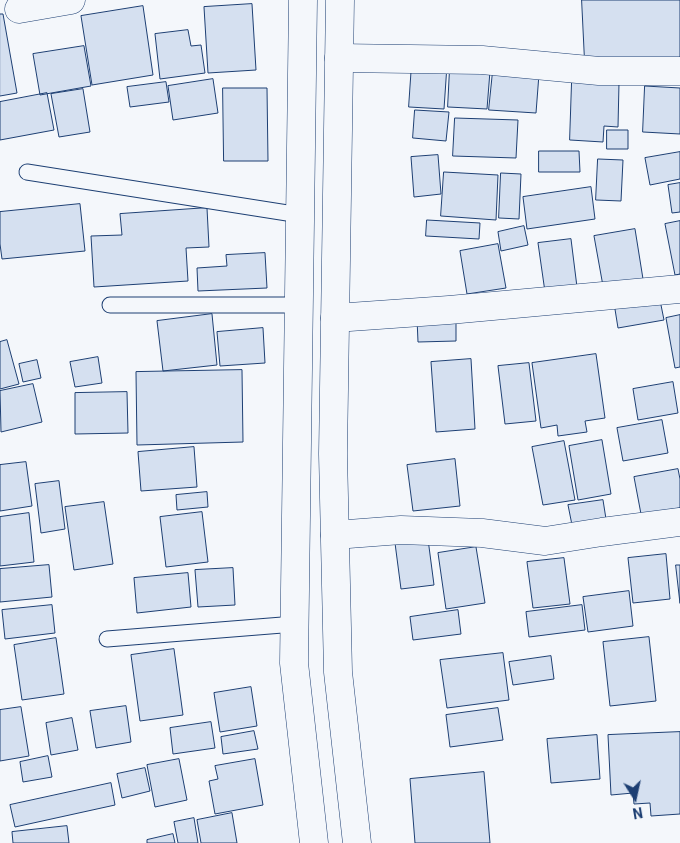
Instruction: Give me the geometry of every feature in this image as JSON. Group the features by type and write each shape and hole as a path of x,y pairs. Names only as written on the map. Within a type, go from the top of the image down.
{"main road":[{"path":"19,10 71,0"},
{"path":"303,0 294,663 314,843"},
{"path":"340,0 333,454 338,672 357,843"},
{"path":"339,58 482,60 599,71 680,71"},
{"path":"335,318 449,310 680,289"},
{"path":"335,535 410,530 482,533 545,541 680,522"}],"lane":[{"path":"27,172 300,215"},
{"path":"110,305 299,305"},
{"path":"107,639 295,624"}],"building":[{"path":"582,0 680,0 680,58 585,62"},
{"path":"252,4 256,70 208,73 204,7"},
{"path":"143,6 153,75 92,85 81,16"},
{"path":"0,14 3,14 17,93 0,96"},
{"path":"188,30 191,46 201,45 205,73 160,79 155,34"},
{"path":"84,46 91,86 40,95 33,54"},
{"path":"412,63 447,65 444,109 409,107"},
{"path":"450,68 490,71 487,109 448,107"},
{"path":"493,71 539,74 536,113 489,110"},
{"path":"213,79 218,113 173,120 168,86"},
{"path":"572,81 619,83 618,127 604,126 603,142 570,140"},
{"path":"166,82 169,102 130,107 127,87"},
{"path":"645,86 680,88 680,134 643,132"},
{"path":"223,88 267,88 268,161 224,161"},
{"path":"83,89 90,132 59,137 51,94"},
{"path":"47,93 54,130 0,140 0,102"},
{"path":"415,110 449,112 446,141 413,138"},
{"path":"455,118 518,120 516,158 453,156"},
{"path":"607,130 628,130 628,149 607,149"},
{"path":"539,151 579,151 580,172 539,172"},
{"path":"680,152 680,179 650,185 645,158"},
{"path":"438,155 441,194 414,197 411,157"},
{"path":"598,159 623,160 621,201 596,200"},
{"path":"444,172 498,175 496,220 441,216"},
{"path":"501,173 521,174 519,219 499,218"},
{"path":"680,183 680,212 672,213 668,185"},
{"path":"591,187 595,219 527,229 523,197"},
{"path":"80,204 85,251 2,259 0,212"},
{"path":"207,208 209,247 186,248 188,281 94,287 91,236 122,235 120,214"},
{"path":"427,220 480,223 479,239 426,236"},
{"path":"680,221 680,274 675,275 665,224"},
{"path":"524,226 528,245 501,251 498,232"},
{"path":"635,229 643,279 603,286 594,236"},
{"path":"571,239 577,287 545,292 538,243"},
{"path":"498,244 506,288 467,294 460,251"},
{"path":"265,253 267,288 198,291 197,268 227,266 226,255"},
{"path":"659,295 664,320 618,328 614,303"},
{"path":"212,314 217,365 163,371 157,321"},
{"path":"680,315 680,367 675,368 666,318"},
{"path":"456,317 456,341 418,342 417,318"},
{"path":"263,328 265,363 220,366 217,332"},
{"path":"7,340 19,384 0,389 0,342"},
{"path":"596,354 605,418 585,421 587,432 558,436 557,425 541,428 532,363"},
{"path":"98,357 102,383 75,387 70,362"},
{"path":"471,359 475,429 436,432 431,362"},
{"path":"37,360 41,378 23,382 19,364"},
{"path":"529,363 536,421 505,424 498,366"},
{"path":"242,370 243,442 137,445 136,372"},
{"path":"673,382 678,413 638,420 633,389"},
{"path":"33,384 42,422 1,432 0,391"},
{"path":"127,392 128,433 75,434 75,393"},
{"path":"662,420 668,453 623,461 617,428"},
{"path":"602,440 611,494 578,500 569,446"},
{"path":"564,441 575,500 543,505 532,447"},
{"path":"194,447 197,487 141,491 138,452"},
{"path":"455,459 460,506 413,511 407,465"},
{"path":"26,462 32,506 0,511 0,465"},
{"path":"678,469 680,508 641,514 634,477"},
{"path":"59,481 65,529 41,533 35,484"},
{"path":"207,492 208,507 177,510 176,495"},
{"path":"603,500 606,519 572,525 568,505"},
{"path":"104,502 113,564 74,570 65,507"},
{"path":"202,512 208,562 166,567 160,517"},
{"path":"29,513 34,562 0,566 0,517"},
{"path":"428,539 434,585 401,589 395,543"},
{"path":"476,547 485,603 446,609 438,553"},
{"path":"666,554 670,599 633,603 628,558"},
{"path":"564,558 570,604 533,608 527,562"},
{"path":"49,565 52,597 0,602 0,569"},
{"path":"676,565 680,565 680,603"},
{"path":"233,568 235,605 198,607 195,570"},
{"path":"188,573 191,607 137,613 134,578"},
{"path":"629,591 633,626 588,632 583,597"},
{"path":"52,605 55,633 5,639 2,610"},
{"path":"582,605 585,630 529,637 526,612"},
{"path":"458,610 461,634 413,640 410,617"},
{"path":"649,637 656,701 610,706 603,642"},
{"path":"56,638 64,694 22,700 14,645"},
{"path":"174,649 183,715 140,721 131,655"},
{"path":"503,653 509,700 447,708 440,660"},
{"path":"551,656 554,679 513,685 509,662"},
{"path":"251,687 257,726 220,732 214,693"},
{"path":"126,706 131,742 96,748 90,711"},
{"path":"21,707 29,756 0,761 0,710"},
{"path":"498,708 503,740 450,747 446,715"},
{"path":"72,718 78,750 51,755 46,723"},
{"path":"211,722 215,748 173,754 170,728"},
{"path":"254,731 258,749 223,754 221,737"},
{"path":"680,732 680,814 651,816 650,803 634,804 633,793 611,795 608,735"},
{"path":"597,735 600,779 551,783 547,739"},
{"path":"48,756 52,777 23,782 20,762"},
{"path":"179,759 187,800 155,807 147,765"},
{"path":"255,759 263,805 215,814 209,781 218,779 215,766"},
{"path":"145,768 150,791 122,798 117,774"},
{"path":"484,772 490,843 415,843 410,779"},
{"path":"111,783 115,805 15,827 10,805"},
{"path":"232,813 237,843 201,843 197,820"},
{"path":"194,818 198,843 178,843 174,822"},
{"path":"67,826 69,843 13,843 12,832"},
{"path":"173,834 175,843 147,843 147,840"}]}
